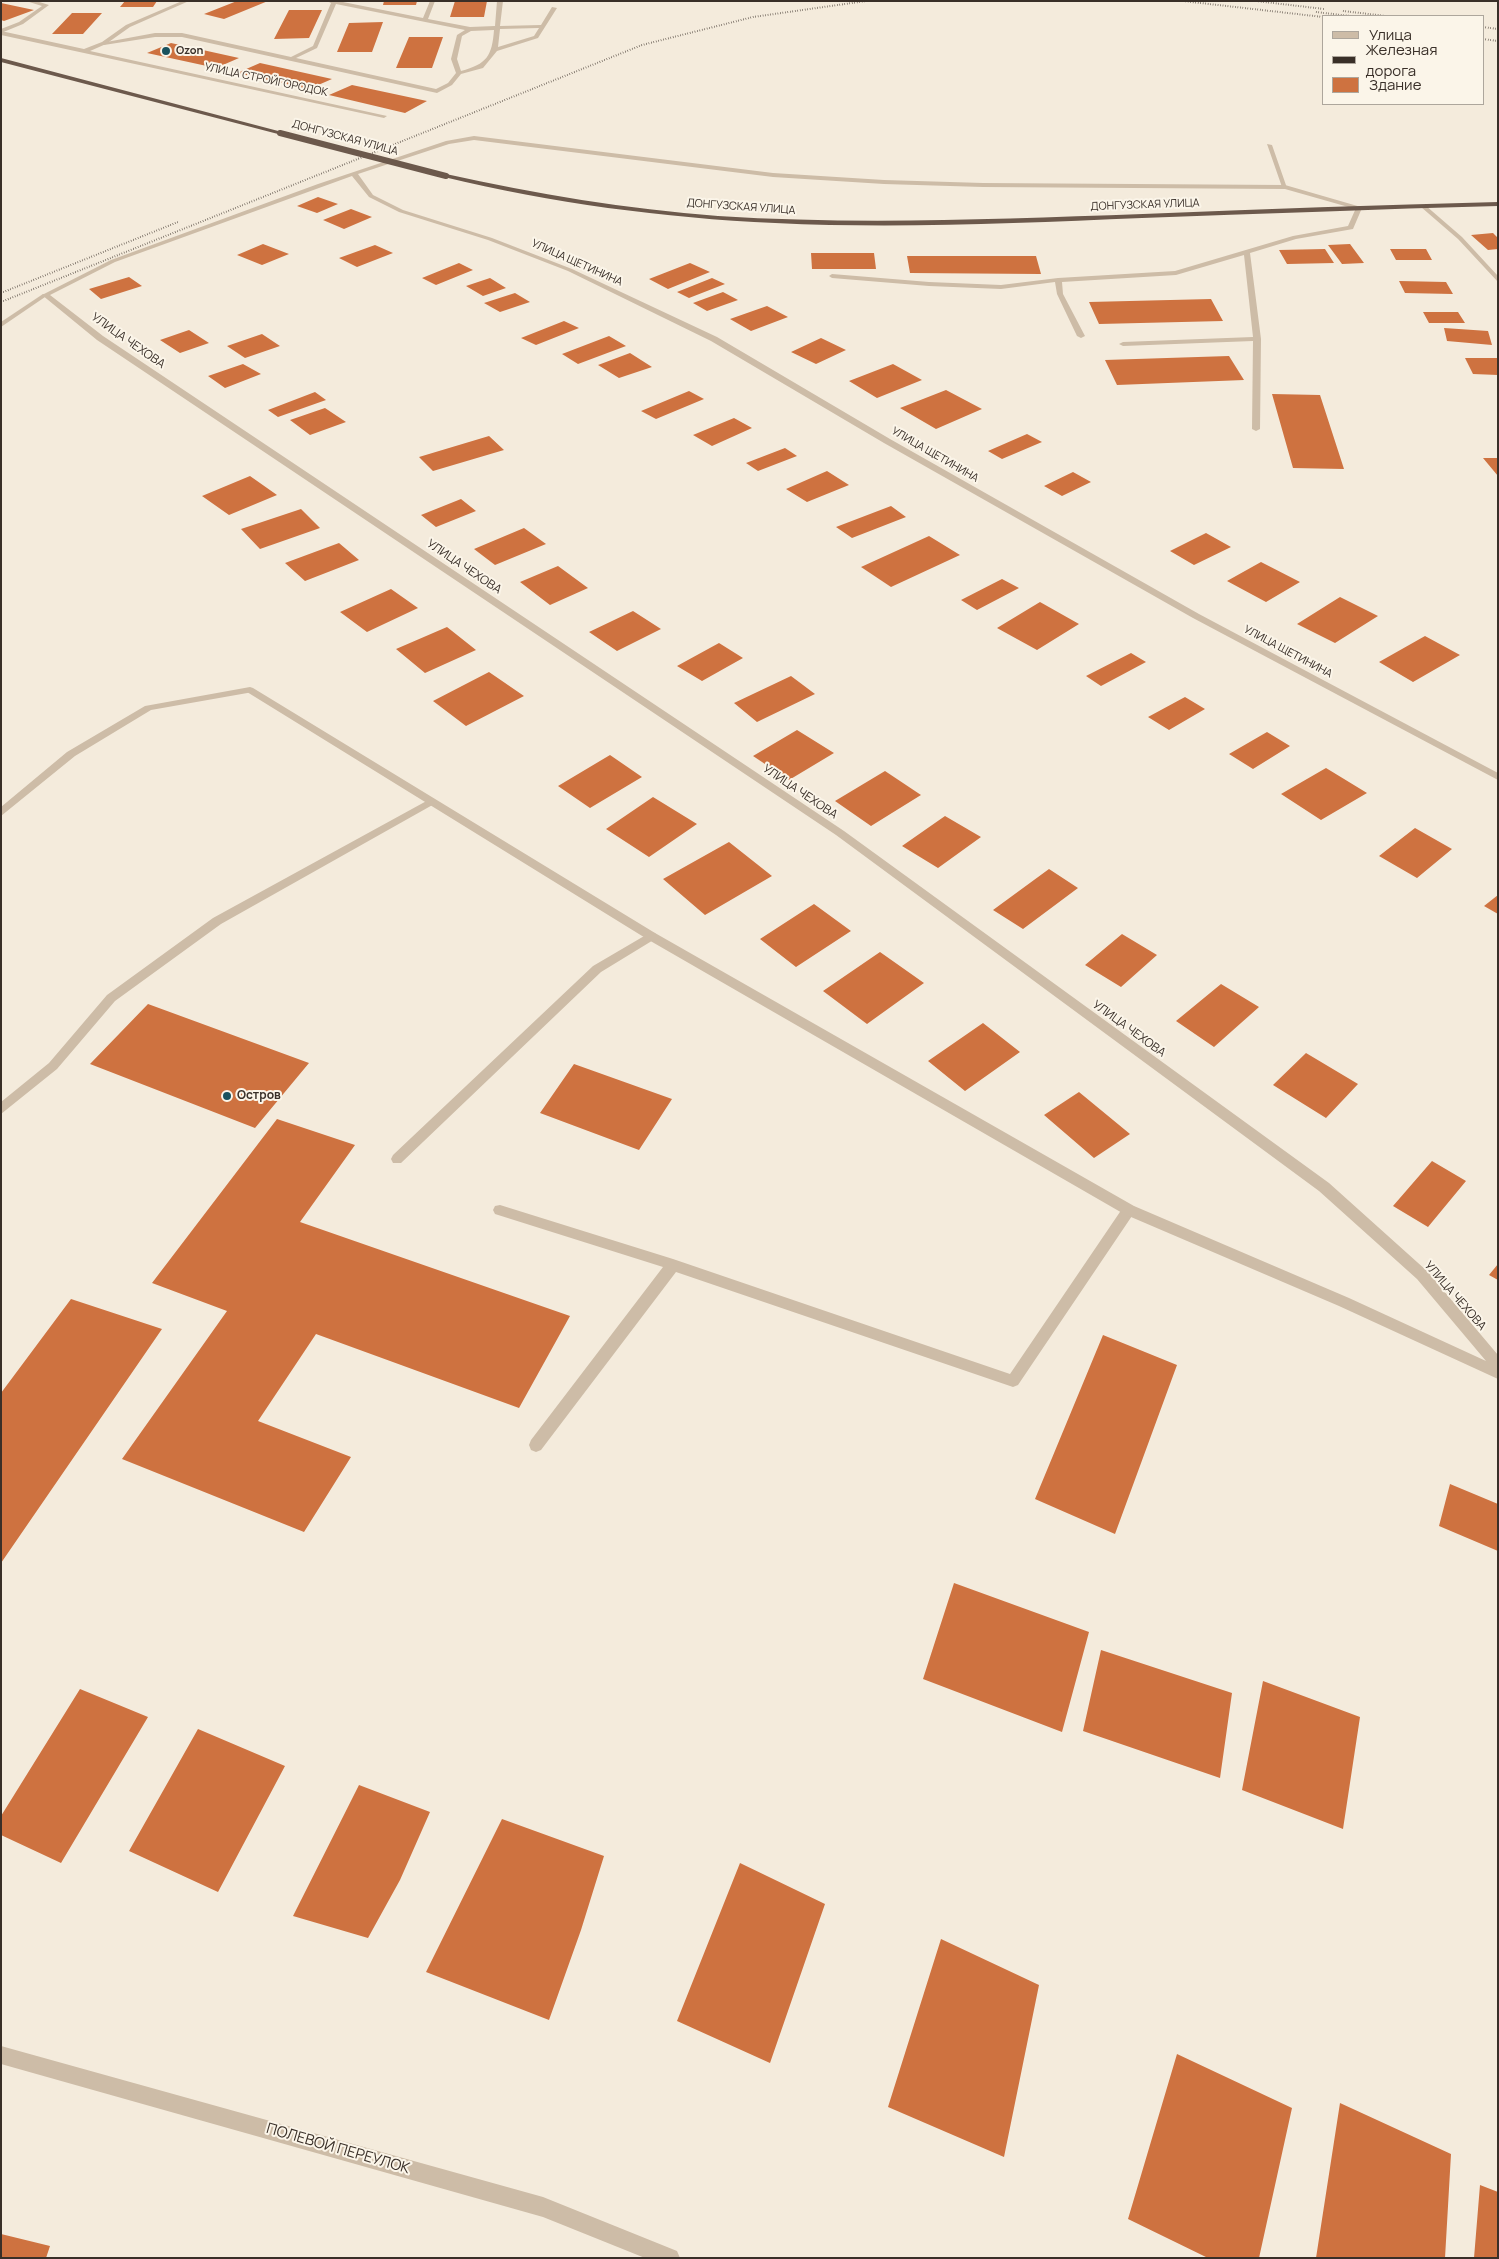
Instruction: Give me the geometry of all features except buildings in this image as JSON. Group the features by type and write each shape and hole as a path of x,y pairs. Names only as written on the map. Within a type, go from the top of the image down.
{"highway":[{"name":"ДОНГУЗСКАЯ УЛИЦА","path":"1,60 446,176 508,190 637,210 731,218 912,223 1058,220 1498,204"}],"street":[{"path":"1,32 21,23 46,5 28,1"},
{"path":"85,51 104,43 128,26 187,1"},
{"path":"361,7 368,1"},
{"path":"425,19 433,1"},
{"path":"495,50 500,1"},
{"path":"292,58 315,47 332,2 470,29 544,26"},
{"path":"104,43 155,35 182,34 437,91 450,84 460,74 480,67 495,50 536,37 554,8"},
{"path":"460,74 454,59 460,35 470,29"},
{"name":"УЛИЦА СТРОЙГОРОДОК","path":"1,32 384,116"},
{"path":"1,325 45,294 113,261 354,174 448,142 474,138 754,173 884,182 983,186 1198,185 1285,187 1359,208 1351,228 1296,237 1176,273 1058,280 1001,287 930,284 832,276"},
{"path":"1269,145 1285,187"},
{"name":"УЛИЦА ЩЕТИНИНА","path":"354,174 370,196 401,211 490,239 570,270 714,339 887,441 1196,616 1498,777"},
{"path":"1423,206 1460,238 1498,280"},
{"path":"1247,252 1257,339 1256,428"},
{"path":"1058,280 1060,294 1081,336"},
{"name":"УЛИЦА ЧЕХОВА","path":"45,294 100,338 840,833 1324,1187 1422,1275 1498,1365"},
{"path":"1123,344 1257,339"},
{"path":"1,813 71,754 148,708 250,690 651,936 1129,1210 1344,1302 1498,1374"},
{"path":"1,1109 54,1066 111,998 217,921 432,801"},
{"path":"397,1160 597,969 651,936"},
{"path":"500,1210 673,1265 1013,1381 1129,1210"},
{"path":"536,1445 673,1265"},
{"name":"ПОЛЕВОЙ ПЕРЕУЛОК","path":"1,2055 543,2207 670,2258"}],"railway":[{"path":"1,302 642,45 753,17 866,1"},
{"path":"1183,1 1322,17"},
{"path":"1256,1 1324,9"},
{"path":"1343,11 1377,15"},
{"path":"1316,12 1342,15"},
{"path":"1484,27 1498,29"},
{"path":"1484,39 1498,41"},
{"path":"1,293 178,222"}],"place":[{"name":"Ozon","path":"166,51"},
{"name":"Остров","path":"227,1096"}]}
